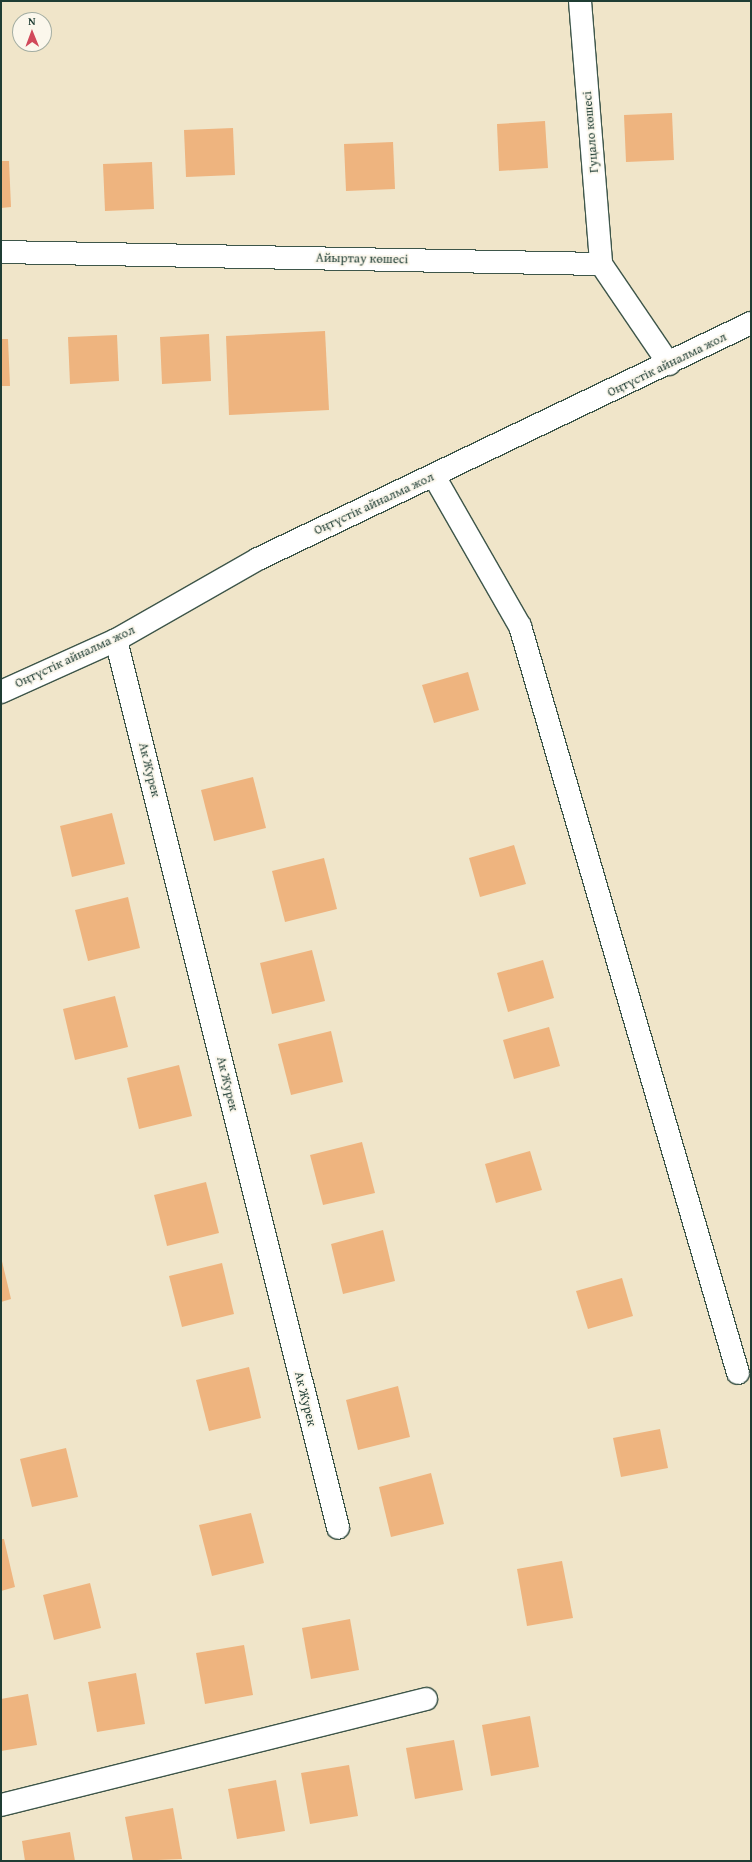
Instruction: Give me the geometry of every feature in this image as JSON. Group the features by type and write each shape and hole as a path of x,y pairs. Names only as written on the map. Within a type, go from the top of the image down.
{"main road":[{"name":"Гуцало көшесі","path":"580,1 602,264"},
{"name":"Айыртау көшесі","path":"1,252 602,264"},
{"path":"602,264 669,364"},
{"name":"Оңтүстік айналма жол","path":"1,692 116,640 258,559 669,364 751,323"},
{"path":"434,476 520,626 738,1373"},
{"name":"Ак Журек","path":"116,640 338,1528"},
{"path":"1,1806 426,1699"}],"building":[{"path":"672,113 674,160 626,162 624,115"},
{"path":"545,121 548,168 499,171 497,124"},
{"path":"233,128 235,175 186,177 184,130"},
{"path":"393,142 395,189 346,191 344,144"},
{"path":"1,161 9,161 11,207 1,208"},
{"path":"152,162 154,209 105,211 103,164"},
{"path":"325,331 329,410 229,415 226,336"},
{"path":"209,334 211,381 162,384 160,337"},
{"path":"117,335 119,381 70,384 68,337"},
{"path":"1,339 8,339 10,386 1,386"},
{"path":"468,672 479,710 434,723 422,685"},
{"path":"253,777 266,828 214,841 201,790"},
{"path":"112,813 125,864 72,877 60,826"},
{"path":"514,845 526,884 480,897 469,858"},
{"path":"324,858 337,909 285,922 272,871"},
{"path":"128,897 140,948 88,961 75,910"},
{"path":"312,950 325,1001 272,1014 260,963"},
{"path":"543,960 554,998 508,1012 497,973"},
{"path":"115,996 128,1047 75,1060 63,1009"},
{"path":"549,1027 560,1066 514,1079 503,1040"},
{"path":"331,1031 343,1082 291,1095 278,1044"},
{"path":"179,1065 192,1116 139,1129 127,1078"},
{"path":"362,1142 375,1193 323,1205 310,1155"},
{"path":"530,1151 542,1190 496,1203 485,1164"},
{"path":"206,1182 219,1233 167,1246 154,1195"},
{"path":"383,1230 395,1281 343,1294 331,1244"},
{"path":"1,1257 11,1299 1,1302"},
{"path":"222,1263 234,1314 182,1327 169,1276"},
{"path":"622,1278 633,1316 588,1329 576,1291"},
{"path":"249,1367 261,1418 209,1431 196,1380"},
{"path":"398,1386 410,1437 358,1450 346,1400"},
{"path":"660,1429 668,1468 621,1477 613,1438"},
{"path":"66,1448 78,1497 32,1507 20,1459"},
{"path":"431,1473 444,1524 391,1537 379,1487"},
{"path":"251,1513 264,1563 212,1576 199,1525"},
{"path":"1,1539 4,1539 15,1587 1,1591"},
{"path":"562,1561 573,1618 527,1626 517,1569"},
{"path":"90,1583 101,1628 54,1640 43,1595"},
{"path":"350,1619 359,1670 311,1679 302,1628"},
{"path":"244,1645 253,1695 205,1704 196,1653"},
{"path":"136,1673 145,1724 97,1732 88,1682"},
{"path":"28,1694 37,1745 1,1751 1,1699"},
{"path":"530,1716 539,1767 491,1776 482,1725"},
{"path":"454,1740 463,1790 415,1799 406,1748"},
{"path":"349,1765 358,1816 310,1824 301,1773"},
{"path":"276,1780 285,1831 237,1839 228,1789"},
{"path":"173,1808 182,1859 133,1861 125,1817"},
{"path":"70,1832 75,1861 25,1861 22,1841"}]}
